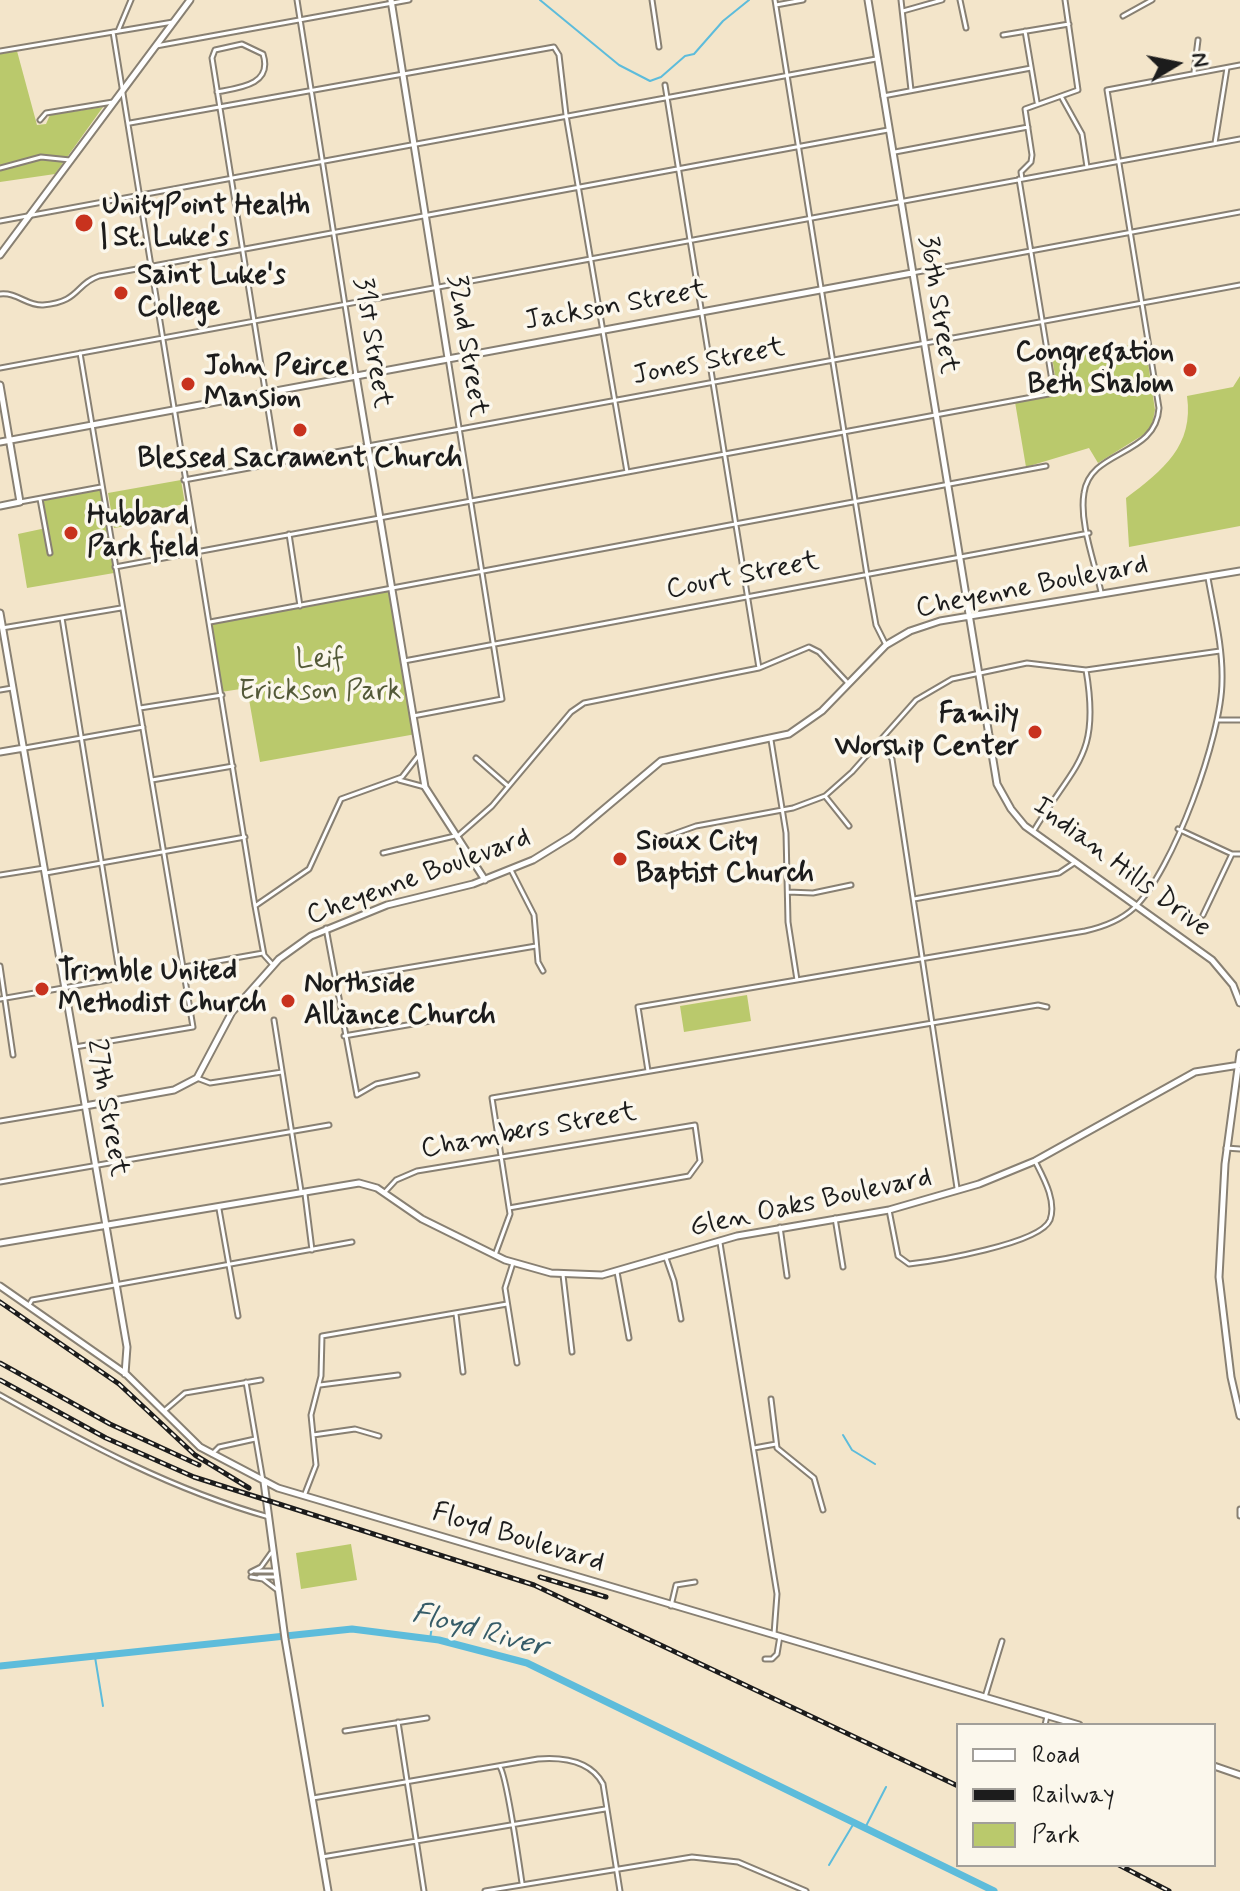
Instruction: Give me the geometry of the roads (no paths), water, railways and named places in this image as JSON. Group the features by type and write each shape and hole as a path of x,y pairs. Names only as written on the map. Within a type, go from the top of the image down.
{"main road":[{"path":"0,255 190,0"},
{"name":"36th Street","path":"868,0 968,615"},
{"name":"32nd Street","path":"391,2 448,358"},
{"name":"Jackson Street","path":"0,442 912,273"},
{"name":"31st Street","path":"356,375 425,787"},
{"path":"0,385 20,502 0,506"},
{"name":"Cheyenne Boulevard","path":"197,1078 232,1012 273,965 295,946 326,928 387,905 485,880 511,870 572,836 653,765 677,756 771,740 799,728 886,645 922,626 968,615 1240,571"},
{"name":"27th Street","path":"0,613 127,1347 125,1374"},
{"name":"Indian Hills Drive","path":"968,615 996,780 1011,809 1033,832 1224,971 1240,1003"},
{"path":"0,752 24,748"},
{"path":"425,787 485,880"},
{"path":"1240,1053 1226,1148 1219,1277 1231,1377 1240,1416"},
{"name":"Glen Oaks Boulevard","path":"384,1193 422,1219 513,1263 563,1275 617,1272 720,1240 889,1210 957,1191 1035,1161 1195,1072 1240,1065"},
{"path":"85,1106 174,1090 197,1078"},
{"path":"0,1243 302,1190 359,1183 384,1193"},
{"name":"Floyd Boulevard","path":"0,1286 125,1374 212,1454 264,1482 671,1606 1072,1723"},
{"path":"264,1482 328,1891"},
{"path":"1216,1767 1240,1775"}],"street":[{"path":"131,0 116,31 129,123 184,480 255,906 264,953 273,965"},
{"name":"31st Street","path":"297,0 356,375"},
{"path":"156,46 409,0"},
{"path":"652,0 659,47"},
{"path":"803,0 776,2 867,575 876,625 886,645"},
{"path":"901,0 911,90"},
{"path":"903,11 942,0"},
{"path":"115,567 1054,393 1020,179 1021,172 1031,162 1025,109 1078,90 1065,0"},
{"path":"1123,16 1152,0"},
{"path":"960,1 966,28"},
{"path":"0,51 174,22"},
{"path":"1003,35 1069,24"},
{"path":"1025,31 1037,103"},
{"path":"1194,73 1198,40"},
{"path":"217,92 258,81 265,60 263,54 249,45 215,50 212,58 219,106 277,465"},
{"path":"129,123 554,47 559,55 566,115 627,472"},
{"path":"0,221 876,59"},
{"path":"1101,592 1083,502 1086,484 1096,469 1148,437 1159,414 1107,90 1240,65"},
{"path":"883,96 1031,68"},
{"path":"1215,143 1227,68"},
{"path":"665,85 759,668"},
{"path":"1062,98 1082,134 1087,167"},
{"path":"40,120 46,113 114,102"},
{"path":"891,152 1028,127"},
{"path":"0,294 10,293 34,304 47,304 73,298 92,278 888,130"},
{"path":"0,368 1240,139"},
{"path":"0,168 41,157 70,160"},
{"name":"Jackson Street","path":"912,273 1240,212"},
{"name":"Jones Street","path":"184,480 1240,285"},
{"path":"75,1047 193,1027 80,353"},
{"name":"32nd Street","path":"413,716 502,699 448,358"},
{"path":"210,622 1046,466"},
{"path":"20,502 101,487"},
{"path":"40,499 50,553"},
{"name":"Court Street","path":"404,661 1089,533"},
{"path":"289,534 301,606"},
{"path":"648,1071 638,1007 1098,928 1135,906 1149,889 1207,767 1223,679 1207,576"},
{"path":"2,631 122,607"},
{"path":"3,998 120,978 62,618"},
{"path":"383,853 456,837 486,812 571,712 584,703 759,668 809,647 819,652 848,684"},
{"path":"657,840 696,826 782,811 825,796 881,741 916,700 934,687 978,673 1027,663 1086,670 1220,651"},
{"path":"1033,832 1088,748 1092,718 1086,670"},
{"path":"0,690 13,688"},
{"path":"140,708 222,695"},
{"path":"1217,720 1240,720"},
{"path":"24,748 143,727"},
{"path":"771,740 782,811 788,922 797,980"},
{"path":"881,741 892,759 957,1191"},
{"path":"255,906 309,869 341,799 395,780 411,769 419,755"},
{"path":"476,758 508,786"},
{"path":"152,780 233,766"},
{"path":"395,780 425,787"},
{"path":"825,796 849,826"},
{"path":"1178,829 1232,854 1240,854"},
{"path":"0,875 102,863 245,837"},
{"path":"1203,915 1232,854"},
{"path":"914,899 1059,873 1074,863"},
{"path":"511,870 534,915 536,946 543,971"},
{"path":"788,892 813,893 851,885"},
{"path":"326,928 357,1095 376,1084 417,1075"},
{"path":"335,980 536,946"},
{"path":"184,967 264,953"},
{"path":"0,966 13,1055"},
{"path":"495,1255 509,1222 509,1208 492,1098 1038,1005 1047,1007"},
{"path":"344,1036 436,1020 446,1015"},
{"path":"274,1020 312,1250"},
{"path":"197,1078 210,1083 282,1072"},
{"path":"0,1121 85,1106"},
{"path":"0,1182 329,1125"},
{"name":"Chambers Street","path":"384,1193 407,1174 695,1125 700,1161 689,1176 509,1208"},
{"path":"1226,1148 1240,1149"},
{"path":"889,1210 898,1256 909,1264 985,1249 1037,1233 1046,1226 1051,1208 1044,1179 1035,1161"},
{"path":"218,1205 238,1316"},
{"path":"835,1218 843,1267"},
{"path":"780,1227 787,1276"},
{"path":"720,1240 777,1594 775,1657 765,1659"},
{"path":"29,1305 32,1300 352,1242"},
{"path":"666,1258 681,1319"},
{"path":"513,1263 505,1288 517,1363"},
{"path":"617,1272 629,1338"},
{"path":"563,1275 572,1352"},
{"path":"304,1496 316,1471 311,1408 320,1385 322,1336 507,1304"},
{"path":"456,1314 463,1372"},
{"path":"320,1385 398,1375"},
{"path":"163,1411 185,1393 261,1380"},
{"path":"246,1382 264,1482"},
{"path":"0,1395 145,1473 222,1504 269,1518"},
{"path":"771,1399 776,1444 814,1478 823,1510"},
{"path":"313,1435 355,1429 379,1436"},
{"path":"212,1454 219,1447 255,1439"},
{"path":"754,1448 776,1444"},
{"path":"1240,1509 1240,1516"},
{"path":"274,1546 266,1562 251,1572 278,1573"},
{"path":"278,1573 251,1577 263,1579 281,1594"},
{"path":"671,1606 676,1585 695,1582"},
{"path":"985,1697 1002,1641"},
{"path":"1045,1723 1047,1716"},
{"path":"345,1731 427,1718"},
{"path":"398,1722 424,1891"},
{"path":"313,1798 538,1759 575,1760 601,1779 620,1891"},
{"path":"500,1767 508,1789 523,1885"},
{"path":"322,1857 605,1809"},
{"path":"485,1891 669,1859 716,1859 758,1868 806,1891"}],"waterway":[{"path":"540,0 619,65 650,81 661,77 685,56 694,54 723,21 749,0"},
{"path":"843,1435 852,1450 875,1464"},
{"path":"430,1639 436,1602"},
{"name":"Floyd River","path":"0,1666 352,1629 439,1640 527,1663 994,1891"},
{"path":"95,1657 103,1706"},
{"path":"865,1828 886,1787"},
{"path":"829,1865 854,1823"}],"railway":[{"path":"0,1302 119,1384 195,1455 249,1488"},
{"path":"0,1363 110,1424 199,1465"},
{"path":"0,1380 106,1438 194,1477 534,1585 956,1785"},
{"path":"540,1577 606,1597"},
{"path":"1123,1867 1169,1891"}],"place":[{"name":"UnityPoint Health | St. Luke's","path":"84,223"},
{"name":"Saint Luke's College","path":"121,293"},
{"name":"Congregation Beth Shalom","path":"1190,370"},
{"name":"John Peirce Mansion","path":"188,384"},
{"name":"Blessed Sacrament Church","path":"300,430"},
{"name":"Hubbard Park field","path":"71,533"},
{"name":"Family Worship Center","path":"1035,732"},
{"name":"Sioux City Baptist Church","path":"620,859"},
{"name":"Trimble United Methodist Church","path":"42,989"},
{"name":"Northside Alliance Church","path":"288,1001"}],"park label":[{"name":"Leif Erickson Park","path":"320,677"}]}
